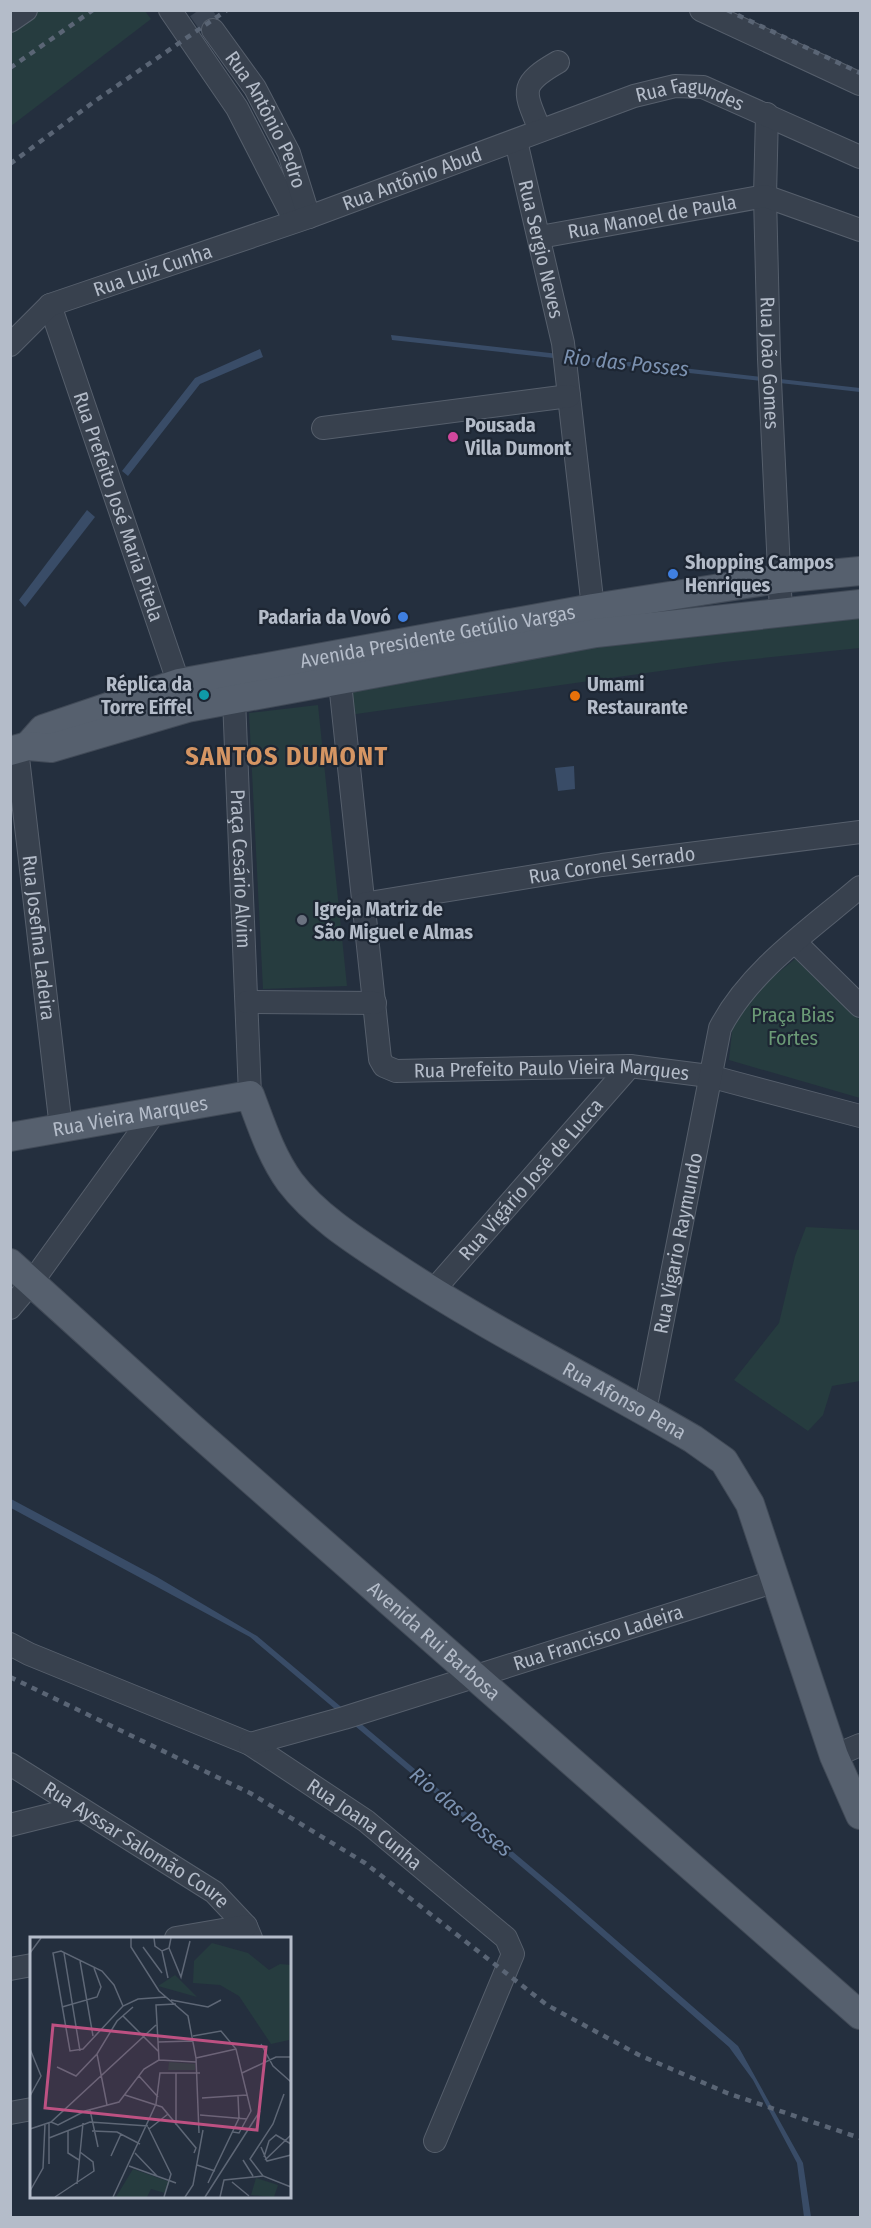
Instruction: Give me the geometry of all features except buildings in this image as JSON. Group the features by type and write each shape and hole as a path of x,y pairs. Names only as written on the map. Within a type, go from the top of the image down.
{"main road":[{"name":"Avenida Presidente Getúlio Vargas","path":"19,749 43,729 183,696 338,666 593,608 778,579 861,570"},
{"name":"Avenida Presidente Getúlio Vargas","path":"183,696 234,699 338,666 497,651 596,633 861,604"},
{"path":"497,651 573,626 586,618 593,608"},
{"name":"Rua Vieira Marques","path":"10,1137 250,1095"},
{"name":"Rua Afonso Pena","path":"250,1095 268,1142 290,1182 317,1210 357,1242 432,1292 645,1411 693,1439 724,1461 750,1504 834,1756 861,1815"},
{"name":"Avenida Rui Barbosa","path":"10,1263 191,1428 861,2015"}],"street":[{"path":"10,21 26,10"},
{"path":"170,10 237,108 302,219"},
{"path":"701,10 861,84"},
{"name":"Rua Antônio Pedro","path":"213,30 255,88 289,153 302,219"},
{"path":"540,130 529,104 528,86 535,75 558,62"},
{"name":"Rua Fagundes","path":"516,141 634,96 675,86 703,87 861,157"},
{"name":"Rua João Gomes","path":"767,114 765,196 770,403 781,612"},
{"name":"Rua Antônio Abud","path":"302,219 516,141"},
{"name":"Rua Sergio Neves","path":"516,141 540,237 565,361 593,608"},
{"path":"765,196 861,230"},
{"name":"Rua Manoel de Paula","path":"540,237 765,196"},
{"name":"Rua Luiz Cunha","path":"10,345 50,305 302,219"},
{"name":"Rua Prefeito José Maria Pitela","path":"50,305 183,696"},
{"path":"323,428 569,396"},
{"path":"247,1002 375,1003 338,666"},
{"name":"Praça Cesário Alvim","path":"234,699 250,1095"},
{"name":"Rua Josefina Ladeira","path":"19,749 61,1128"},
{"name":"Rua Coronel Serrado","path":"363,904 602,865 861,832"},
{"path":"861,887 795,942 730,1008 720,1028 709,1076 861,1116"},
{"path":"795,942 861,1006"},
{"name":"Rua Prefeito Paulo Vieira Marques","path":"375,1003 380,1059 384,1066 396,1071 630,1066 709,1076"},
{"name":"Rua Vigário José de Lucca","path":"432,1292 630,1066"},
{"name":"Rua Vigario Raymundo","path":"645,1411 709,1076"},
{"path":"10,1308 32,1282 155,1112"},
{"name":"Rua Francisco Ladeira","path":"250,1744 350,1716 776,1581"},
{"name":"Rua Joana Cunha","path":"10,1644 28,1654 250,1744 366,1821 497,1929 511,1946 513,1954 435,2141"},
{"path":"834,1756 861,1745"},
{"name":"Rua Ayssar Salomão Coure","path":"10,1764 214,1892 248,1932"},
{"path":"10,1825 78,1808"},
{"path":"188,1937 248,1932"},
{"path":"10,1969 30,1965"},
{"path":"10,2114 30,2109"}],"green space":[{"path":"36,11 145,11 151,19 11,126 10,32"},
{"path":"860,617 860,648 724,662 349,715 348,684 598,647"},
{"path":"318,705 347,986 263,989 249,713"},
{"name":"Praça Bias Fortes","path":"795,959 860,1020 860,1098 729,1060 733,1022 739,1005"},
{"path":"806,1227 860,1230 860,1381 832,1386 823,1415 808,1431 734,1380 779,1323 795,1256"}],"water":[{"name":"Rio das Posses","path":"391,335 860,388 860,392 392,340"},
{"path":"260,349 263,357 200,384 128,476 122,471 195,378"},
{"path":"87,510 95,517 25,607 19,600"},
{"path":"574,766 575,789 558,791 555,768"},
{"name":"Rio das Posses","path":"11,1499 157,1577 257,1636 563,1894 738,2046 803,2163 811,2217 804,2217 797,2163 753,2080 729,2047 556,1896 250,1637 11,1508"}],"tunnel":[{"path":"199,10 213,30"}],"railway":[{"path":"10,68 93,10"},
{"path":"10,164 95,101 227,10"},
{"path":"727,10 860,73"},
{"path":"10,1677 250,1793 365,1863 547,2005 639,2055 727,2093 860,2138"}],"place":[{"name":"Pousada Villa Dumont","path":"453,437"},
{"name":"Shopping Campos Henriques","path":"673,574"},
{"name":"Padaria da Vovó","path":"403,617"},
{"name":"Réplica da Torre Eiffel","path":"204,695"},
{"name":"Umami Restaurante","path":"575,696"},
{"name":"Igreja Matriz de São Miguel e Almas","path":"302,920"}],"district":[{"name":"SANTOS DUMONT","path":"287,756"}]}
